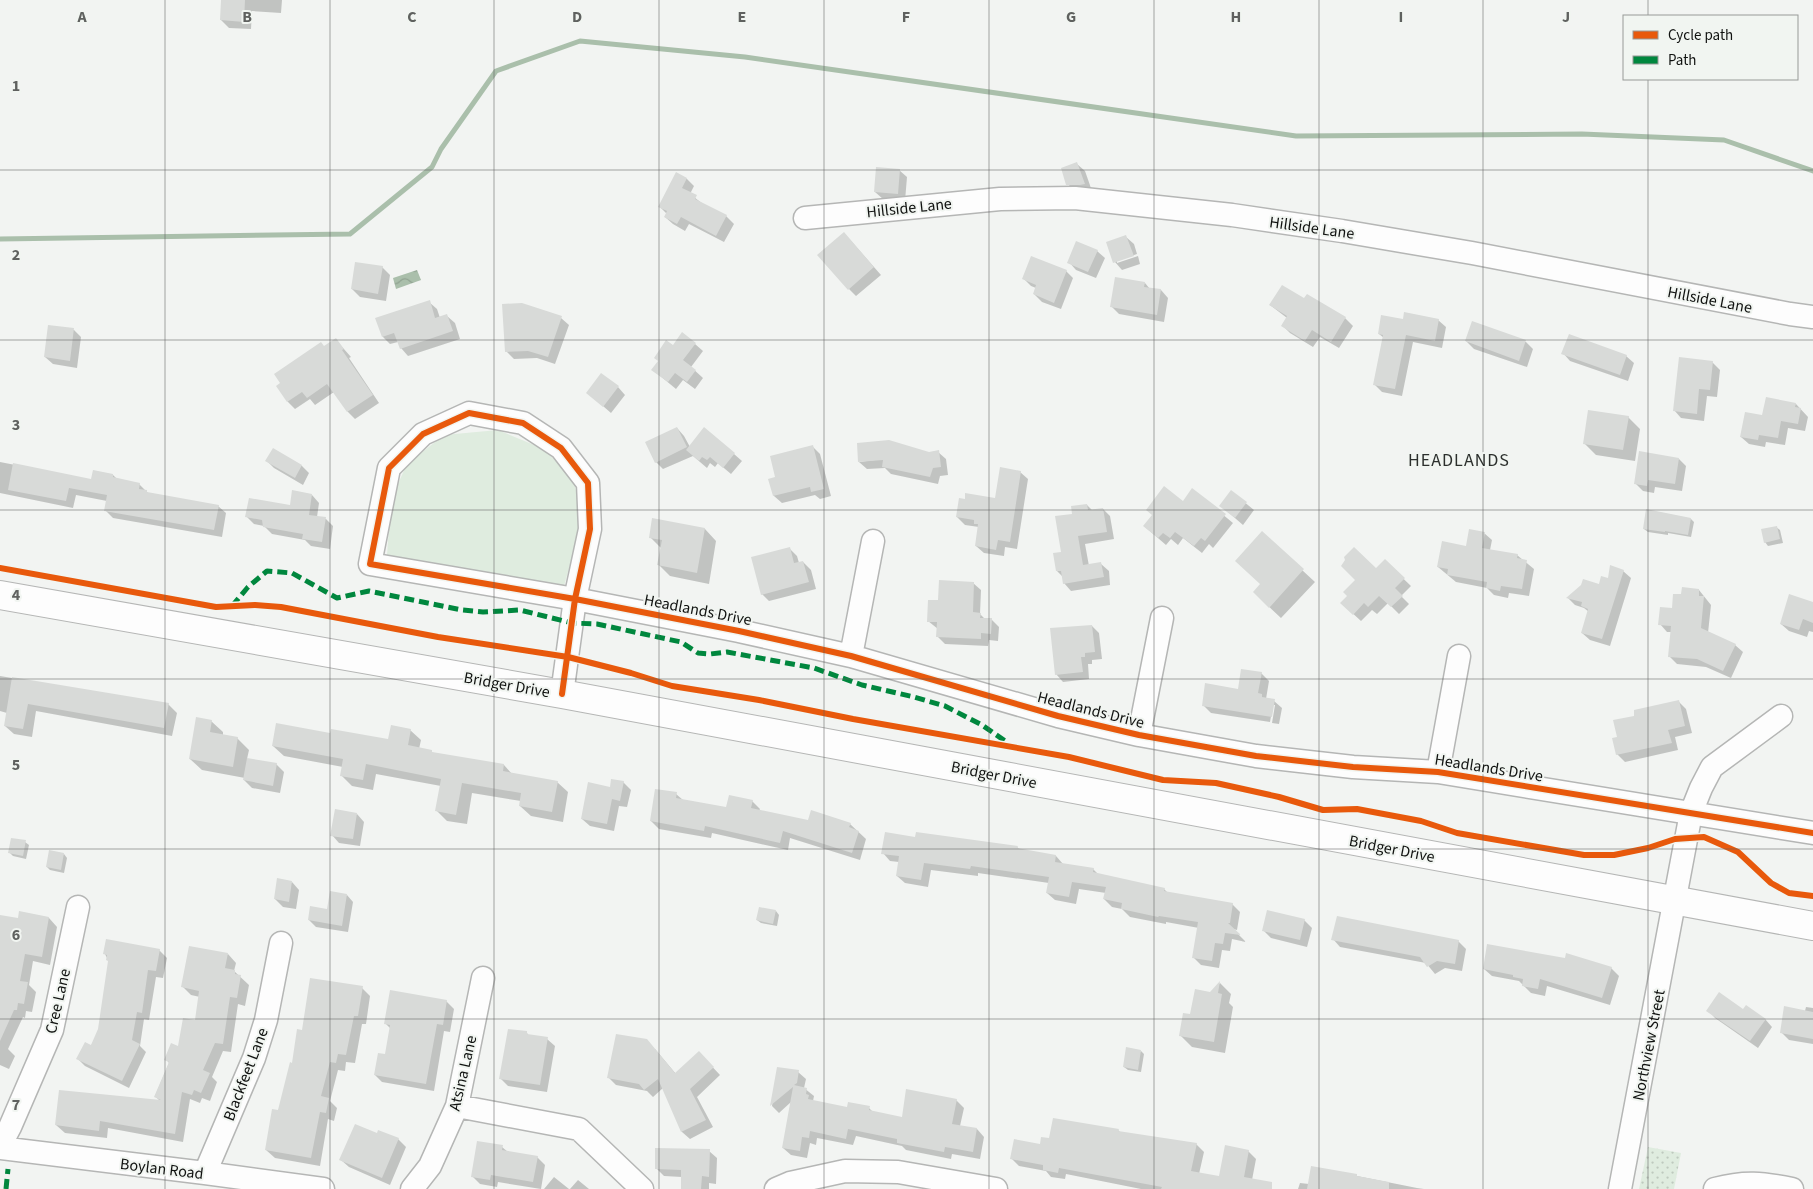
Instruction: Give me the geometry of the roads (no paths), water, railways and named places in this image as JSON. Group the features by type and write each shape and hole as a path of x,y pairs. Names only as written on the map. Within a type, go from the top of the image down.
{"main road":[{"name":"Bridger Drive","path":"0,595 562,694 1813,926"}],"street":[{"name":"Hillside Lane","path":"805,218 1000,198 1075,198 1232,215 1342,231 1472,253 1813,317"},
{"name":"Headlands Drive","path":"575,599 590,530 588,483 561,448 523,424 469,412 423,434 389,468 370,564 575,599 739,631 851,656 1058,716 1139,735 1256,756 1353,767 1438,772 1813,833"},
{"path":"851,656 873,541"},
{"path":"562,694 575,599"},
{"path":"1139,735 1162,618"},
{"path":"1438,772 1459,656"},
{"name":"Northview Street","path":"1620,1189 1692,813 1701,788 1712,767 1781,716"},
{"name":"Cree Lane","path":"0,1147 52,1030 78,907"},
{"name":"Blackfeet Lane","path":"205,1173 254,1058 266,1020 281,943"},
{"name":"Atsina Lane","path":"412,1189 430,1166 457,1106 483,978"},
{"path":"457,1106 579,1129 642,1189"},
{"name":"Boylan Road","path":"0,1147 323,1189"},
{"path":"776,1189 790,1183 845,1171 898,1172 996,1189"},
{"path":"1715,1189 1734,1184 1760,1183 1792,1189"}],"water":[{"path":"417,270 421,280 396,289 393,278"}],"waterway":[{"path":"0,239 350,234 432,167 441,149 496,71 580,41 745,57 1296,136 1582,134 1724,140 1813,171"}],"district":[{"name":"HEADLANDS","path":"1459,460"}]}
